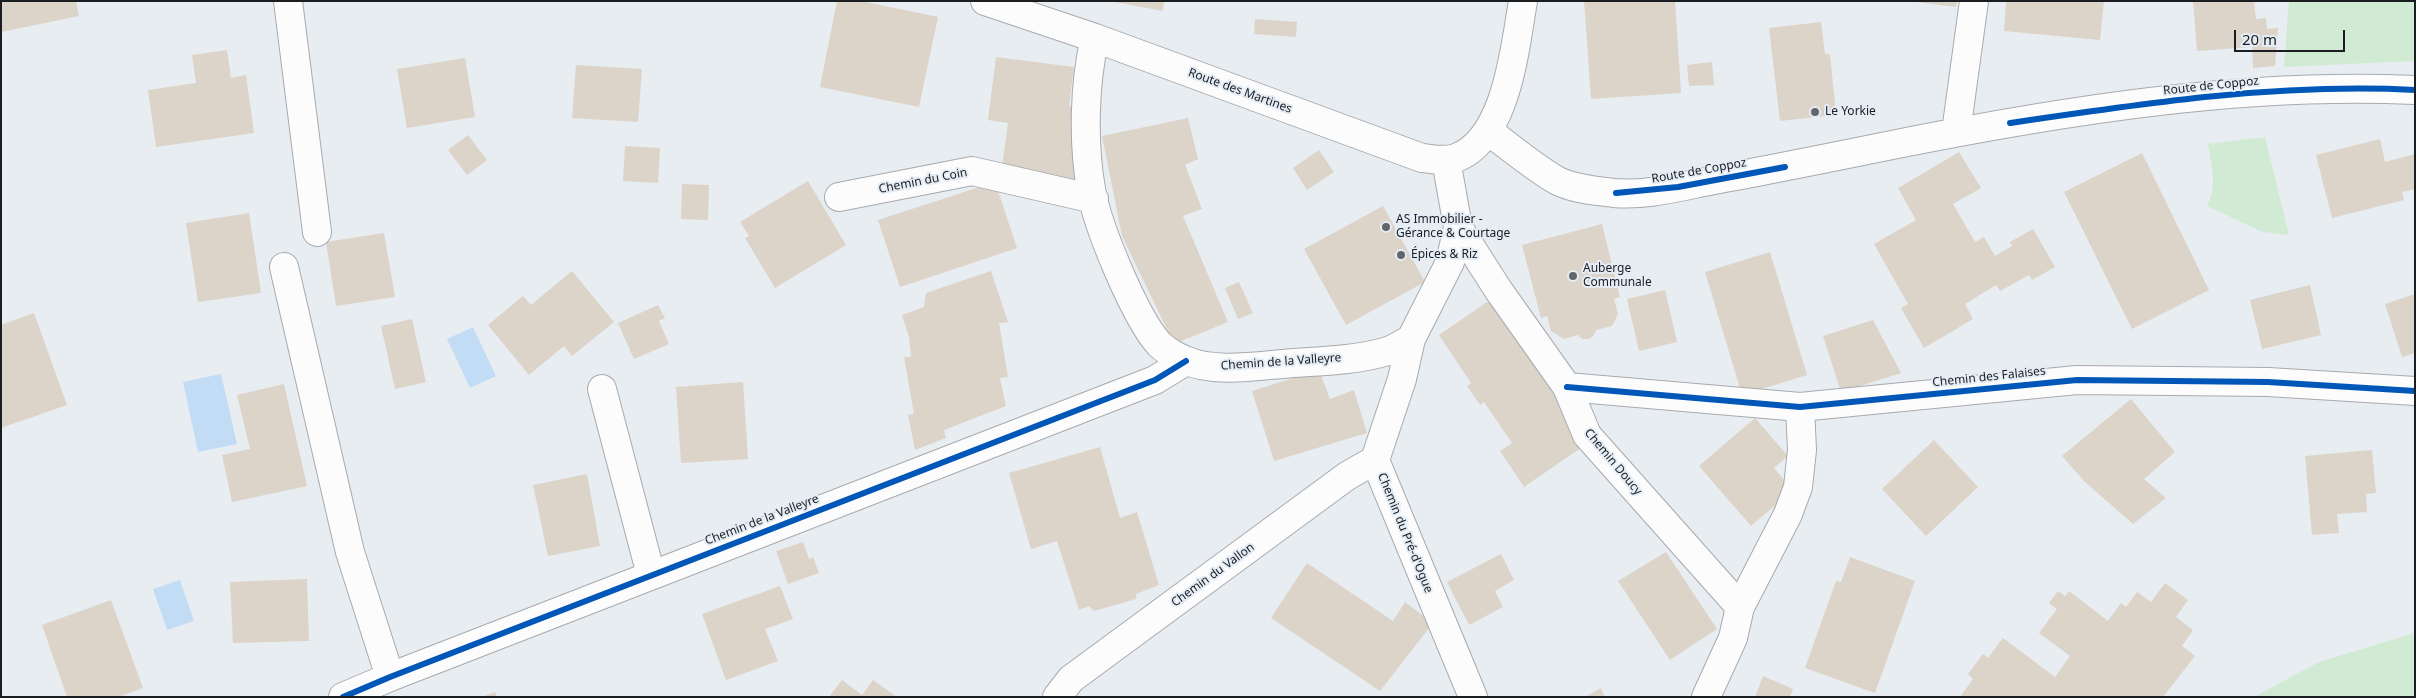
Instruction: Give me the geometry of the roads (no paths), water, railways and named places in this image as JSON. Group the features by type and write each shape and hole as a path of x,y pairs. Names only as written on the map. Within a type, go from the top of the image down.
{"street":[{"path":"288,1 317,232"},
{"name":"Route des Martines","path":"985,1 1012,5 1095,38 1422,158 1446,160 1456,158 1469,151 1488,131 1504,95 1523,1"},
{"path":"1956,132 1974,1"},
{"path":"1095,38 1088,66 1086,107 1091,189 1127,290 1160,346 1186,361"},
{"name":"Route de Coppoz","path":"1488,131 1559,181 1616,193 1678,187 1956,132 2229,93 2375,88 2415,90"},
{"path":"1446,160 1458,227"},
{"name":"Chemin du Coin","path":"839,197 972,171 1094,199"},
{"name":"Chemin du Pré-d'Ogue","path":"1458,227 1450,262 1411,339 1402,379 1375,460 1473,697"},
{"name":"Chemin Doucy","path":"1458,227 1499,291 1567,388 1587,435 1740,607"},
{"path":"284,267 350,552 390,677"},
{"name":"Chemin de la Valleyre","path":"343,697 651,575 1155,380 1186,361 1218,367 1306,362 1364,356 1389,350 1411,339"},
{"name":"Chemin des Falaises","path":"1567,388 1800,407 2077,380 2268,382 2415,391"},
{"path":"602,389 651,575"},
{"path":"1706,697 1733,638 1740,607 1788,514 1798,487 1802,450 1800,407"},
{"name":"Chemin du Vallon","path":"1057,697 1071,679 1347,476 1375,460"}],"water":[{"path":"473,327 496,376 470,388 447,339"},
{"path":"221,374 237,444 198,452 183,382"},
{"path":"180,580 194,621 167,630 153,589"}],"place":[{"name":"Le Yorkie","path":"1815,112"},
{"name":"AS Immobilier - Gérance & Courtage","path":"1386,227"},
{"name":"Épices & Riz","path":"1401,255"},
{"name":"Auberge Communale","path":"1573,276"}]}
